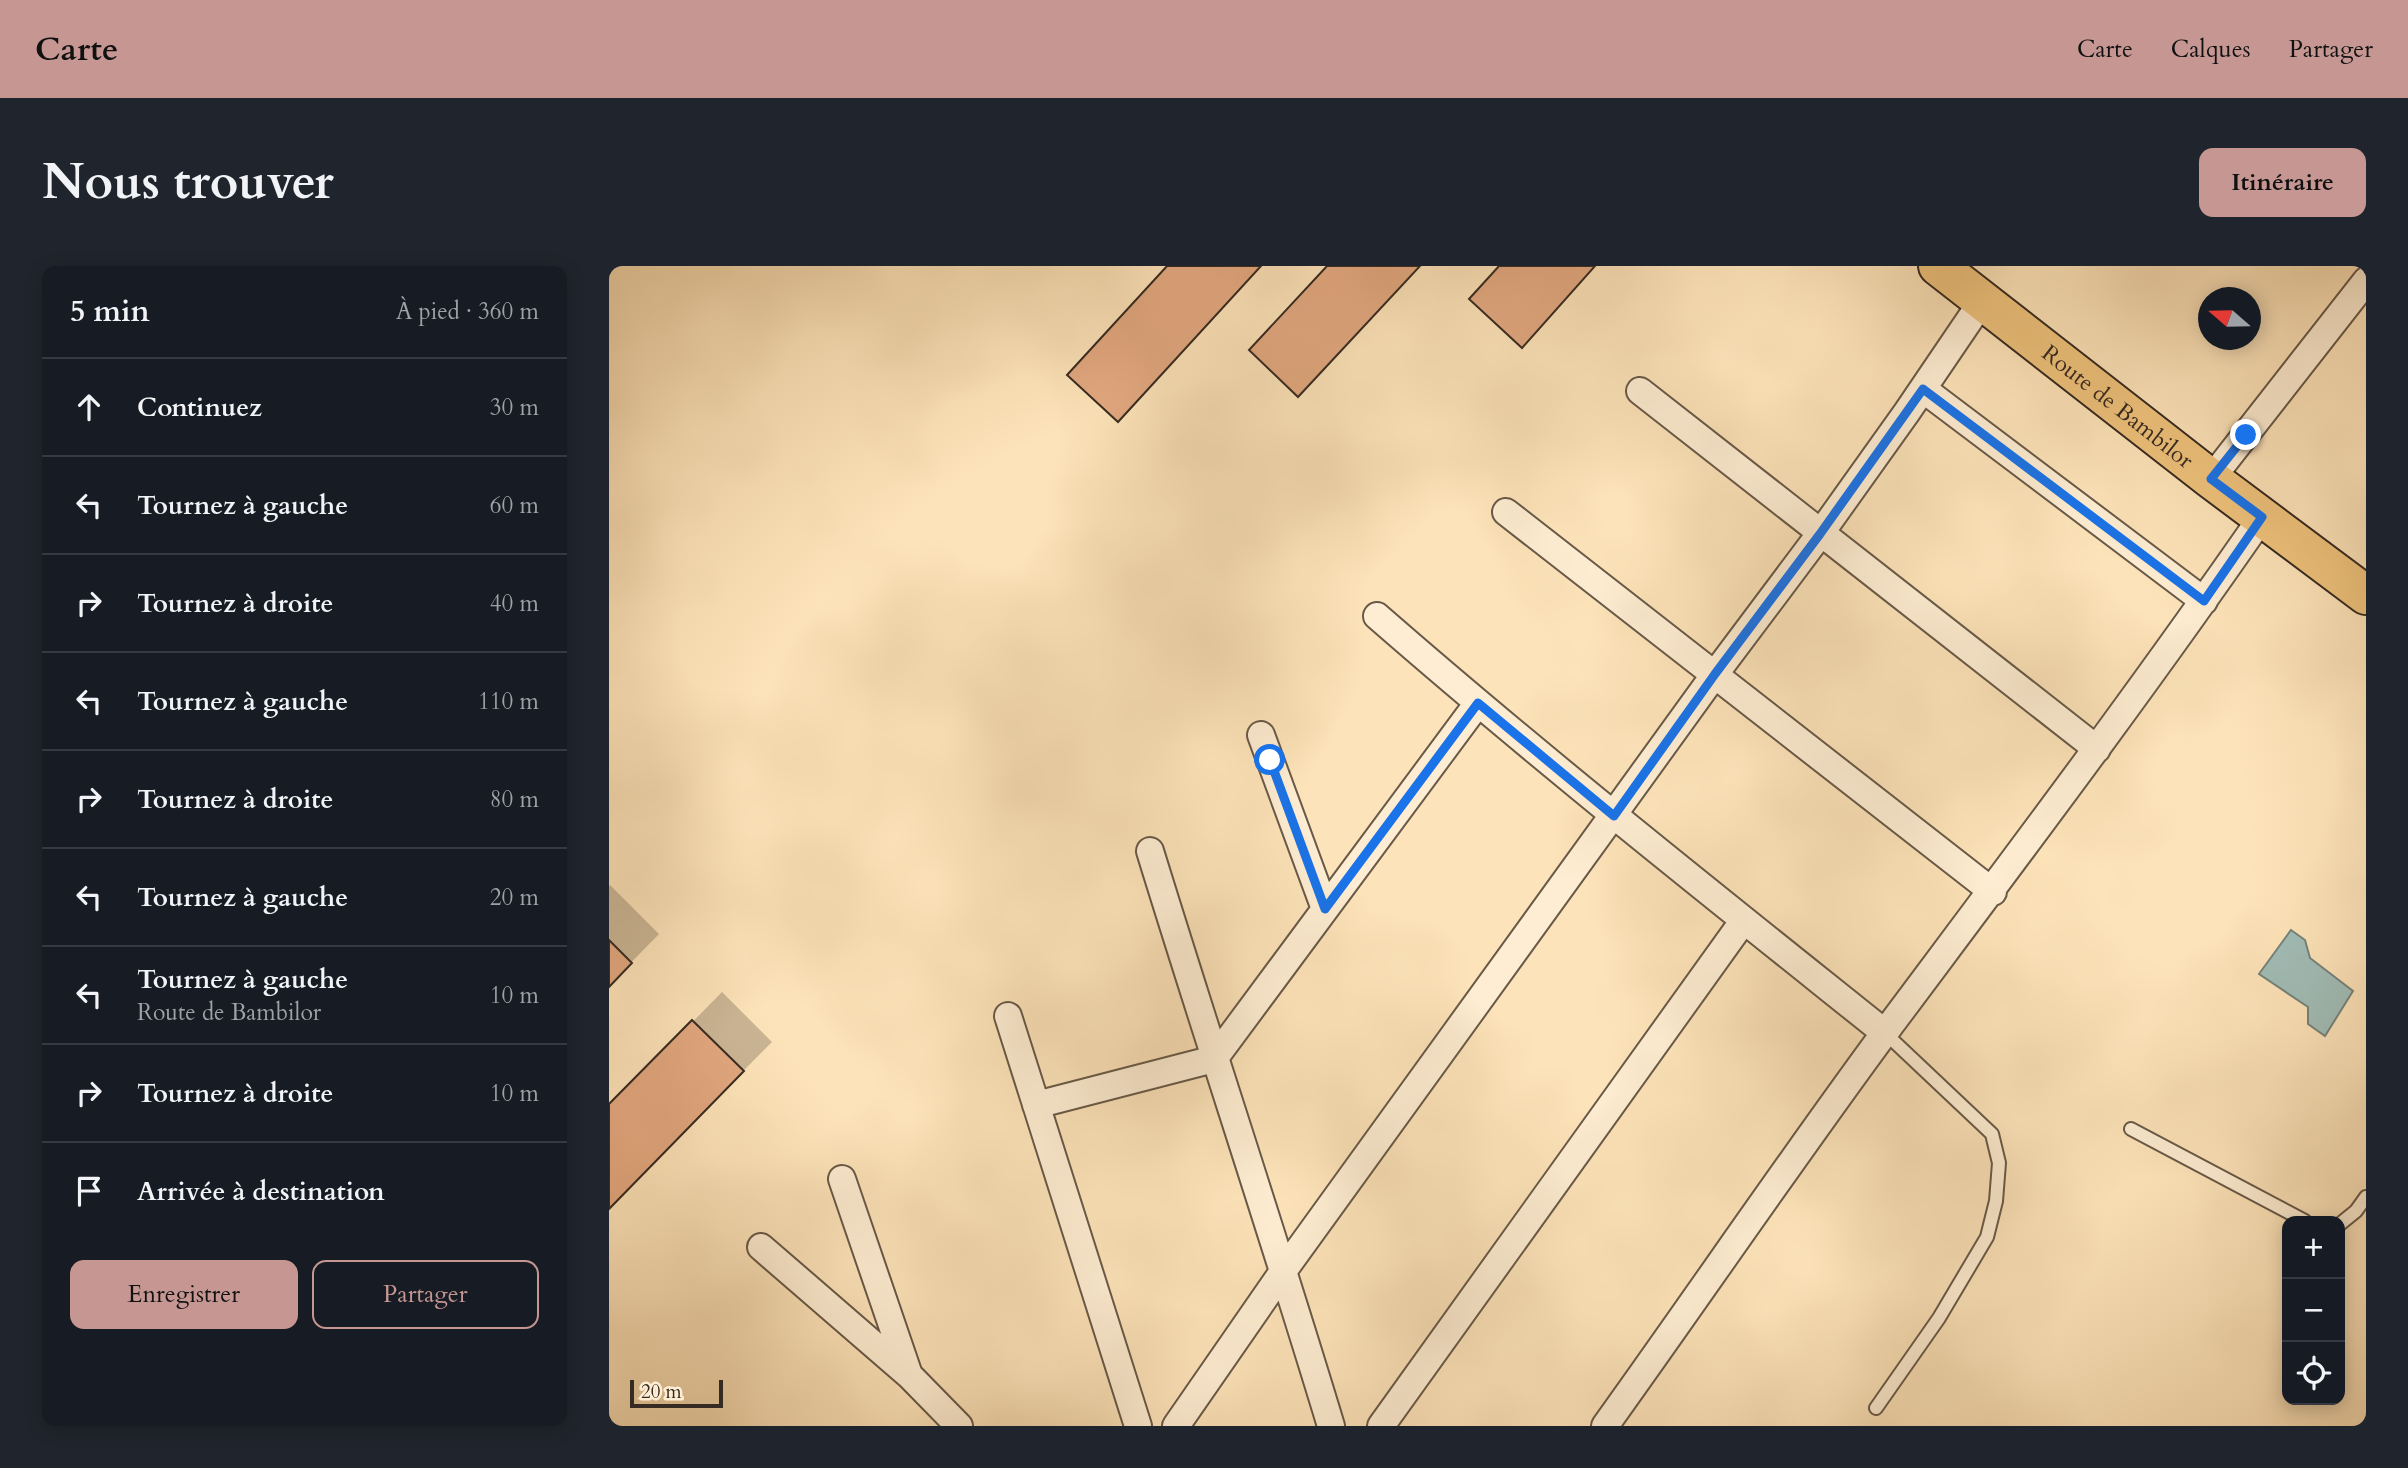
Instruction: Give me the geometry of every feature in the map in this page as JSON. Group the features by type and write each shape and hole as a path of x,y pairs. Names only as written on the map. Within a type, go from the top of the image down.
{"main road":[{"name":"Route de Bambilor","path":"1938,266 2211,479 2366,595"}],"street":[{"path":"2211,479 2366,281"},
{"path":"1176,1426 1284,1270 1715,674 1820,534 1983,300"},
{"path":"1923,389 2204,601"},
{"path":"1640,391 2097,749"},
{"path":"1506,512 1993,892"},
{"path":"1605,1426 1885,1033 1993,892 2262,517"},
{"path":"1377,616 1614,816 1885,1033"},
{"path":"1036,1105 1214,1059 1478,703"},
{"path":"1261,735 1325,909"},
{"path":"1150,851 1331,1426"},
{"path":"1381,1426 1744,920"},
{"path":"1008,1016 1138,1426"},
{"path":"842,1179 910,1376"},
{"path":"761,1247 910,1376 960,1426"}],"lane":[{"path":"1876,1408 1939,1318 1987,1237 1996,1201 2000,1163 1992,1134 1885,1033"},
{"path":"2131,1129 2296,1216"},
{"path":"2345,1220 2366,1197"}],"water":[{"path":"2291,930 2305,940 2310,958 2353,991 2325,1036 2308,1024 2308,1007 2259,974"}],"building":[{"path":"1167,266 1261,266 1118,422 1067,375"},
{"path":"1327,266 1420,266 1298,397 1249,350"},
{"path":"1499,266 1595,266 1522,348 1469,299"},
{"path":"609,940 632,963 609,987"},
{"path":"692,1020 744,1071 609,1209 609,1104"}],"route":[{"path":"1270,760 1325,909 1478,703 1614,816 1923,389 2204,601 2262,517 2211,479 2246,435"}]}
